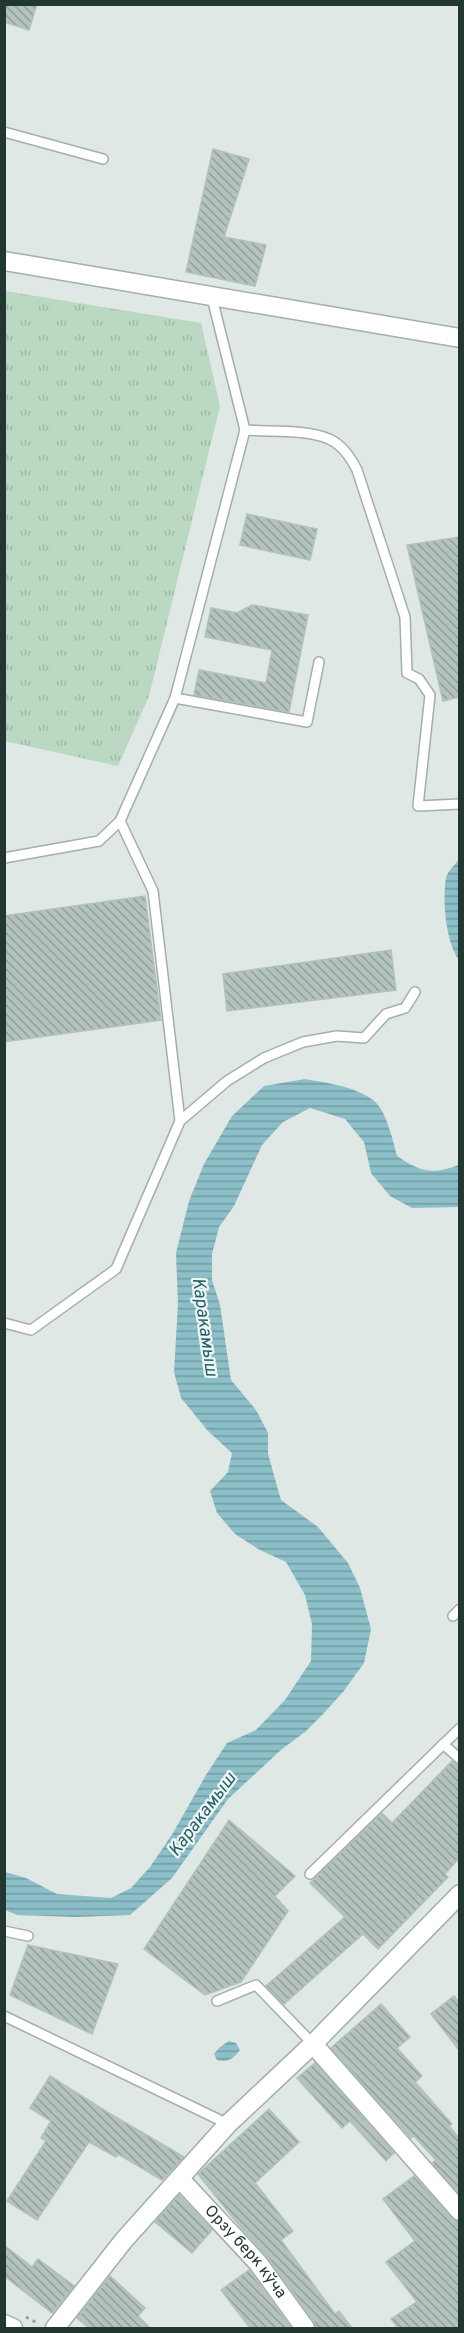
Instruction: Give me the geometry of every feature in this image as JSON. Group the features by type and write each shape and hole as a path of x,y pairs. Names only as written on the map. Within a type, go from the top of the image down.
{"street":[{"path":"4,261 459,338"},
{"path":"55,2328 124,2240 228,2124 313,2044 459,1894"},
{"path":"313,2044 459,2211"},
{"name":"Орзу берк кўча","path":"180,2179 258,2263 305,2328"},
{"path":"4,2324 12,2328"}],"lane":[{"path":"4,132 103,159"},
{"path":"4,858 99,841 120,821 175,698 245,430 212,298"},
{"path":"245,430 305,433 330,439 349,454 357,470 405,617 407,673 419,679 430,695 418,806 459,804"},
{"path":"175,698 307,722 319,662"},
{"path":"120,821 153,891 180,1121"},
{"path":"4,1323 31,1330 116,1269 180,1121 227,1081 264,1058 303,1042 337,1036 364,1038 386,1014 405,1008 415,992"},
{"path":"310,1874 459,1728"},
{"path":"444,1744 459,1759"},
{"path":"4,1931 28,1936"},
{"path":"217,2001 256,1985 313,2044"},
{"path":"4,2016 228,2124"}],"green space":[{"path":"5,291 201,323 220,406 149,696 118,766 5,741"}],"water":[{"path":"459,859 459,960 448,932 445,887 449,871"},
{"name":"Каракамыш","path":"305,1079 349,1088 366,1095 378,1104 391,1134 397,1156 413,1166 433,1171 459,1165 459,1207 412,1208 390,1196 371,1173 364,1142 345,1119 310,1108 283,1122 262,1145 234,1206 219,1227 212,1254 212,1280 220,1305 231,1380 256,1410 268,1433 268,1454 281,1500 318,1527 348,1563 360,1588 371,1629 364,1663 343,1692 305,1732 282,1749 228,1799 172,1878 130,1915 76,1917 17,1915 5,1910 5,1872 26,1878 57,1894 111,1898 131,1888 150,1867 173,1833 227,1743 256,1730 285,1700 311,1661 312,1624 305,1595 286,1562 260,1550 235,1534 217,1513 210,1491 228,1472 232,1453 208,1431 181,1398 174,1372 178,1304 176,1253 189,1201 204,1164 232,1116 264,1086"},
{"path":"229,2041 236,2043 240,2050 230,2060 217,2060 214,2054"}],"building":[{"path":"4,4 37,4 29,30 4,22"},
{"path":"213,149 249,159 224,237 266,245 255,286 186,272"},
{"path":"247,514 317,529 310,560 240,545"},
{"path":"459,537 459,697 443,701 407,545"},
{"path":"252,605 308,615 289,712 194,695 199,670 266,683 272,650 205,637 211,608 237,613"},
{"path":"145,896 161,1020 4,1042 4,916"},
{"path":"391,950 396,990 227,1011 223,974"},
{"path":"452,1761 459,1766 459,1858 445,1874 448,1877 378,1949 363,1934 284,2004 266,1986 345,1917 310,1883 382,1813 392,1823"},
{"path":"229,1820 295,1876 275,1896 288,1911 241,1982 205,1995 144,1949"},
{"path":"28,1945 118,1964 92,2034 10,1995"},
{"path":"454,1996 459,2003 459,2050 431,2014"},
{"path":"381,2004 410,2037 397,2048 422,2076 415,2082 452,2124 449,2126 459,2138 459,2193 432,2163 436,2160 414,2136 411,2138 331,2048"},
{"path":"315,2063 394,2153 386,2161 350,2121 342,2128 297,2078"},
{"path":"50,2076 184,2157 162,2180 118,2154 116,2157 89,2142 37,2220 7,2201 46,2141 41,2138 51,2121 30,2108"},
{"path":"269,2109 299,2142 255,2183 293,2231 281,2240 335,2314 339,2311 352,2328 316,2328 314,2321 267,2256 198,2174"},
{"path":"414,2176 452,2218 459,2222 459,2328 398,2328 391,2319 417,2302 386,2262 415,2241 383,2199"},
{"path":"179,2195 212,2230 192,2253 155,2222"},
{"path":"4,2245 32,2267 38,2259 74,2286 52,2313 4,2276"},
{"path":"249,2270 291,2328 250,2328 221,2290"},
{"path":"110,2276 145,2308 138,2316 150,2328 89,2328 77,2318"}]}
